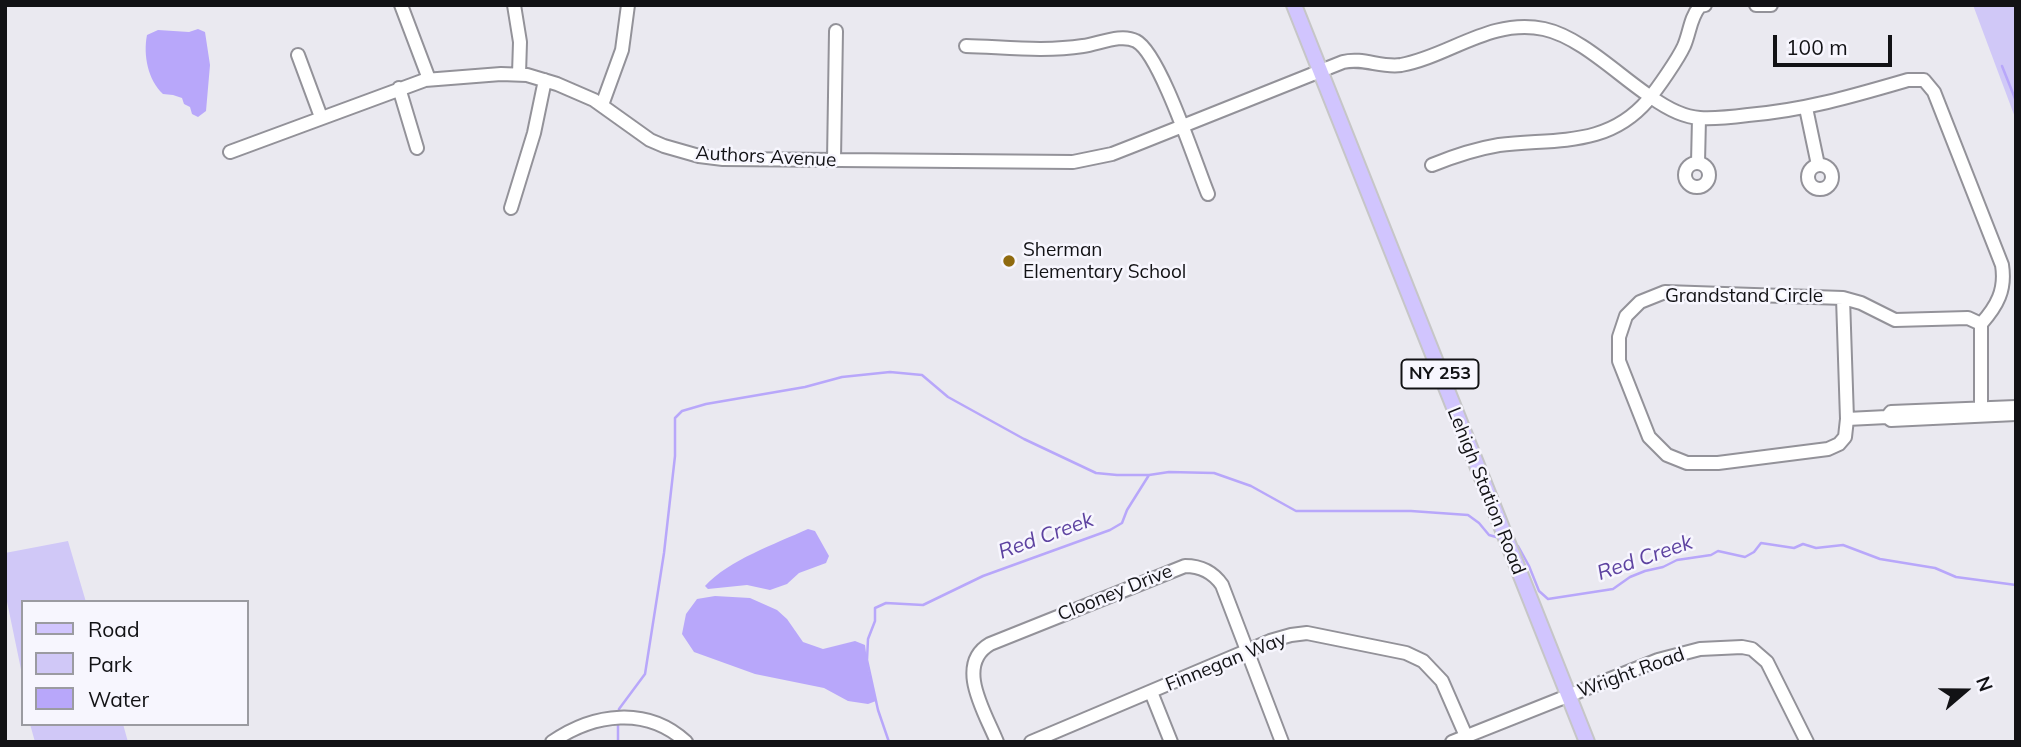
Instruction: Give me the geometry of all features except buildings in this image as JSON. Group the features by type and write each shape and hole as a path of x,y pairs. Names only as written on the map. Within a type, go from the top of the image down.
{"main road":[{"name":"Lehigh Station Road","path":"1294,5 1587,742"}],"street":[{"path":"401,5 429,79"},
{"path":"514,5 520,42 519,74"},
{"path":"602,105 622,50 628,5"},
{"path":"1432,165 1487,147 1578,138 1606,132 1629,118 1650,97 1684,46 1694,13 1700,6 1705,5"},
{"path":"1746,5 1771,5"},
{"name":"Authors Avenue","path":"230,152 429,79 519,74 573,90 602,105 650,140 677,151 723,159 1073,162 1112,154 1350,60 1385,65 1403,64 1494,31 1531,28 1552,32 1575,43 1668,108 1699,118"},
{"path":"834,160 836,31"},
{"path":"966,46 1063,48 1098,44 1120,38 1134,40 1146,50 1169,93 1208,194"},
{"path":"298,55 321,117"},
{"path":"1698,163 1699,118 1806,108 1908,80 1920,79 1928,83 1934,92 2004,275 2002,292 1992,312 1981,324 1982,409"},
{"path":"511,208 529,153 545,80"},
{"path":"399,88 417,148"},
{"path":"1806,108 1818,165"},
{"name":"Grandstand Circle","path":"1843,298 1847,419 1845,437 1839,444 1828,449 1718,463 1687,463 1667,455 1649,437 1619,361 1619,337 1626,316 1640,302 1665,292 1843,298 1861,303 1895,320 1968,318 1981,324"},
{"path":"1886,417 1891,412 2016,407"},
{"path":"1847,419 1886,417 1891,420 2016,414"},
{"name":"Clooney Drive","path":"998,742 972,675 974,661 985,647 1185,566 1199,567 1219,580 1282,742"},
{"name":"Finnegan Way","path":"1031,742 1270,641 1307,633 1415,656 1430,667 1442,681 1466,736"},
{"name":"Wright Road","path":"1452,742 1680,653 1742,647 1752,649 1767,662 1807,742"},
{"path":"1151,692 1171,742"},
{"path":"552,742 574,729 617,718 646,719 661,724 686,742"}],"green space":[{"path":"1973,5 2016,5 2016,120"},
{"path":"68,541 85,600 21,600 21,669 5,592 5,553"},
{"path":"31,726 124,726 128,742 35,742"}],"water":[{"path":"198,29 205,32 210,65 206,111 198,117 192,114 182,98 163,94 158,88 150,74 146,51 147,35 158,30 189,32"},
{"path":"808,529 815,531 829,556 826,563 799,573 787,584 770,590 747,585 708,589 705,586 739,560"},
{"path":"715,596 750,598 777,610 803,642 823,649 855,641 865,645 876,701 868,704 848,701 824,688 755,674 694,652 682,634 686,614 697,599"}],"waterway":[{"path":"2002,66 2016,101"},
{"path":"619,715 619,709 645,674 664,553 675,456 675,418 682,411 842,377 890,372 922,375 948,397 1024,439 1096,473 1149,475"},
{"name":"Red Creek","path":"889,742 878,710 867,660 868,639 875,621 875,608 886,603 923,605 983,576 1110,530 1122,523 1149,475 1169,472 1214,473 1251,486 1296,511 1411,511 1468,515 1489,535 1496,537"},
{"name":"Red Creek","path":"1514,544 1518,546 1529,566 1539,591 1548,599 1613,589 1630,577 1645,571 1677,560 1711,555 1718,551 1745,557 1754,552 1761,543 1794,548 1803,544 1816,548 1843,545 1880,559 1935,568 1956,577 2016,585"},
{"path":"618,722 618,742"}],"place":[{"name":"Sherman Elementary School","path":"1009,261"}]}
